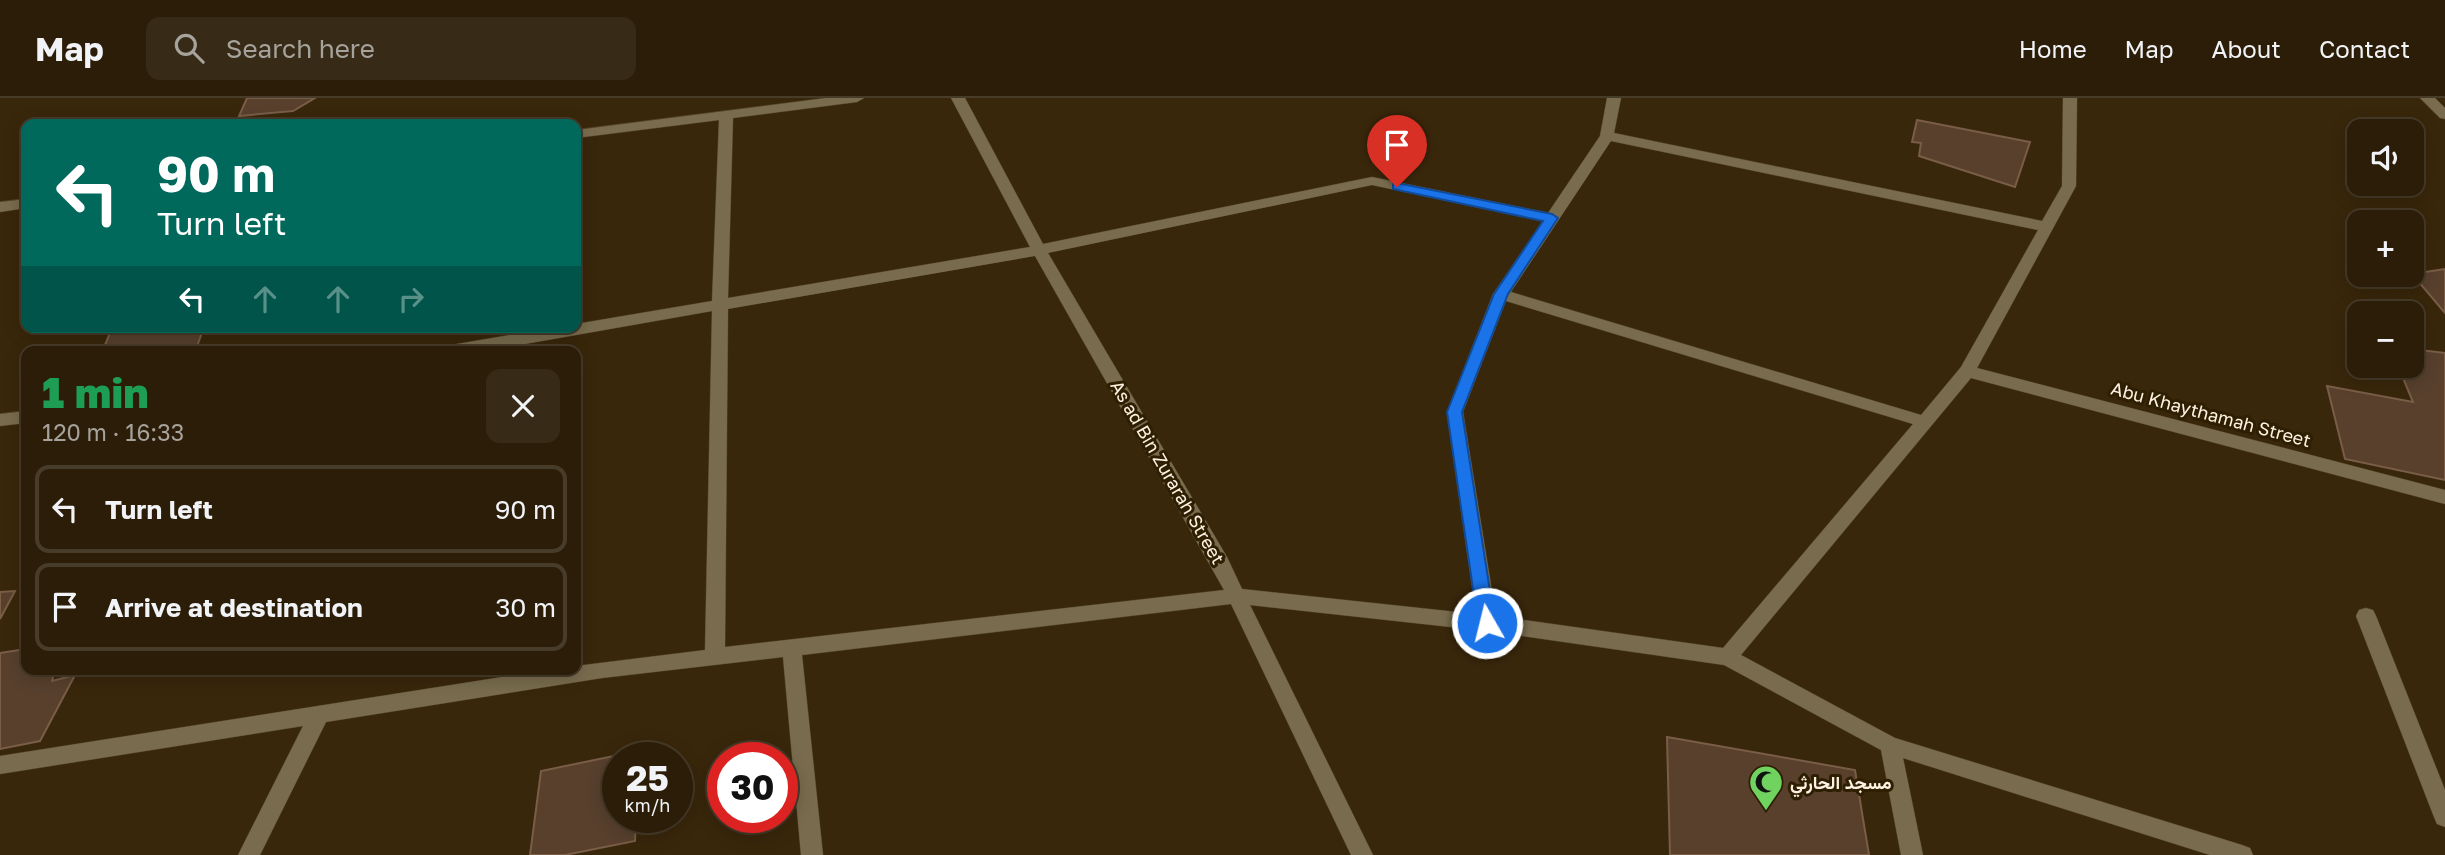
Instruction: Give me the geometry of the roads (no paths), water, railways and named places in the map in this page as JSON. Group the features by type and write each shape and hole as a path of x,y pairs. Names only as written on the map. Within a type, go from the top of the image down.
{"street":[{"path":"581,133 857,98"},
{"name":"As ad Bin Zurarah Street","path":"958,98 1039,250 1220,562 1362,855"},
{"path":"1487,623 1455,412 1501,294 1607,136 1614,98"},
{"path":"1727,657 1967,371 2069,187 2070,98"},
{"path":"2427,98 2445,115"},
{"path":"715,656 720,305 726,115"},
{"path":"1607,136 2047,227"},
{"path":"581,329 1039,250 1372,181 1552,218"},
{"path":"0,207 21,205"},
{"path":"1501,294 1924,422"},
{"path":"480,346 556,333"},
{"name":"Abu Khaythamah Street","path":"1967,371 2445,497"},
{"path":"0,420 21,417"},
{"path":"581,673 1237,596 1487,623 1727,657 1890,745 2242,855"},
{"path":"2366,616 2445,817"},
{"path":"792,647 812,855"},
{"path":"0,765 571,675"},
{"path":"249,855 319,715"},
{"path":"1890,745 1912,855"}],"place":[{"name":"مسجد الحارثي","path":"1766,812"}]}
